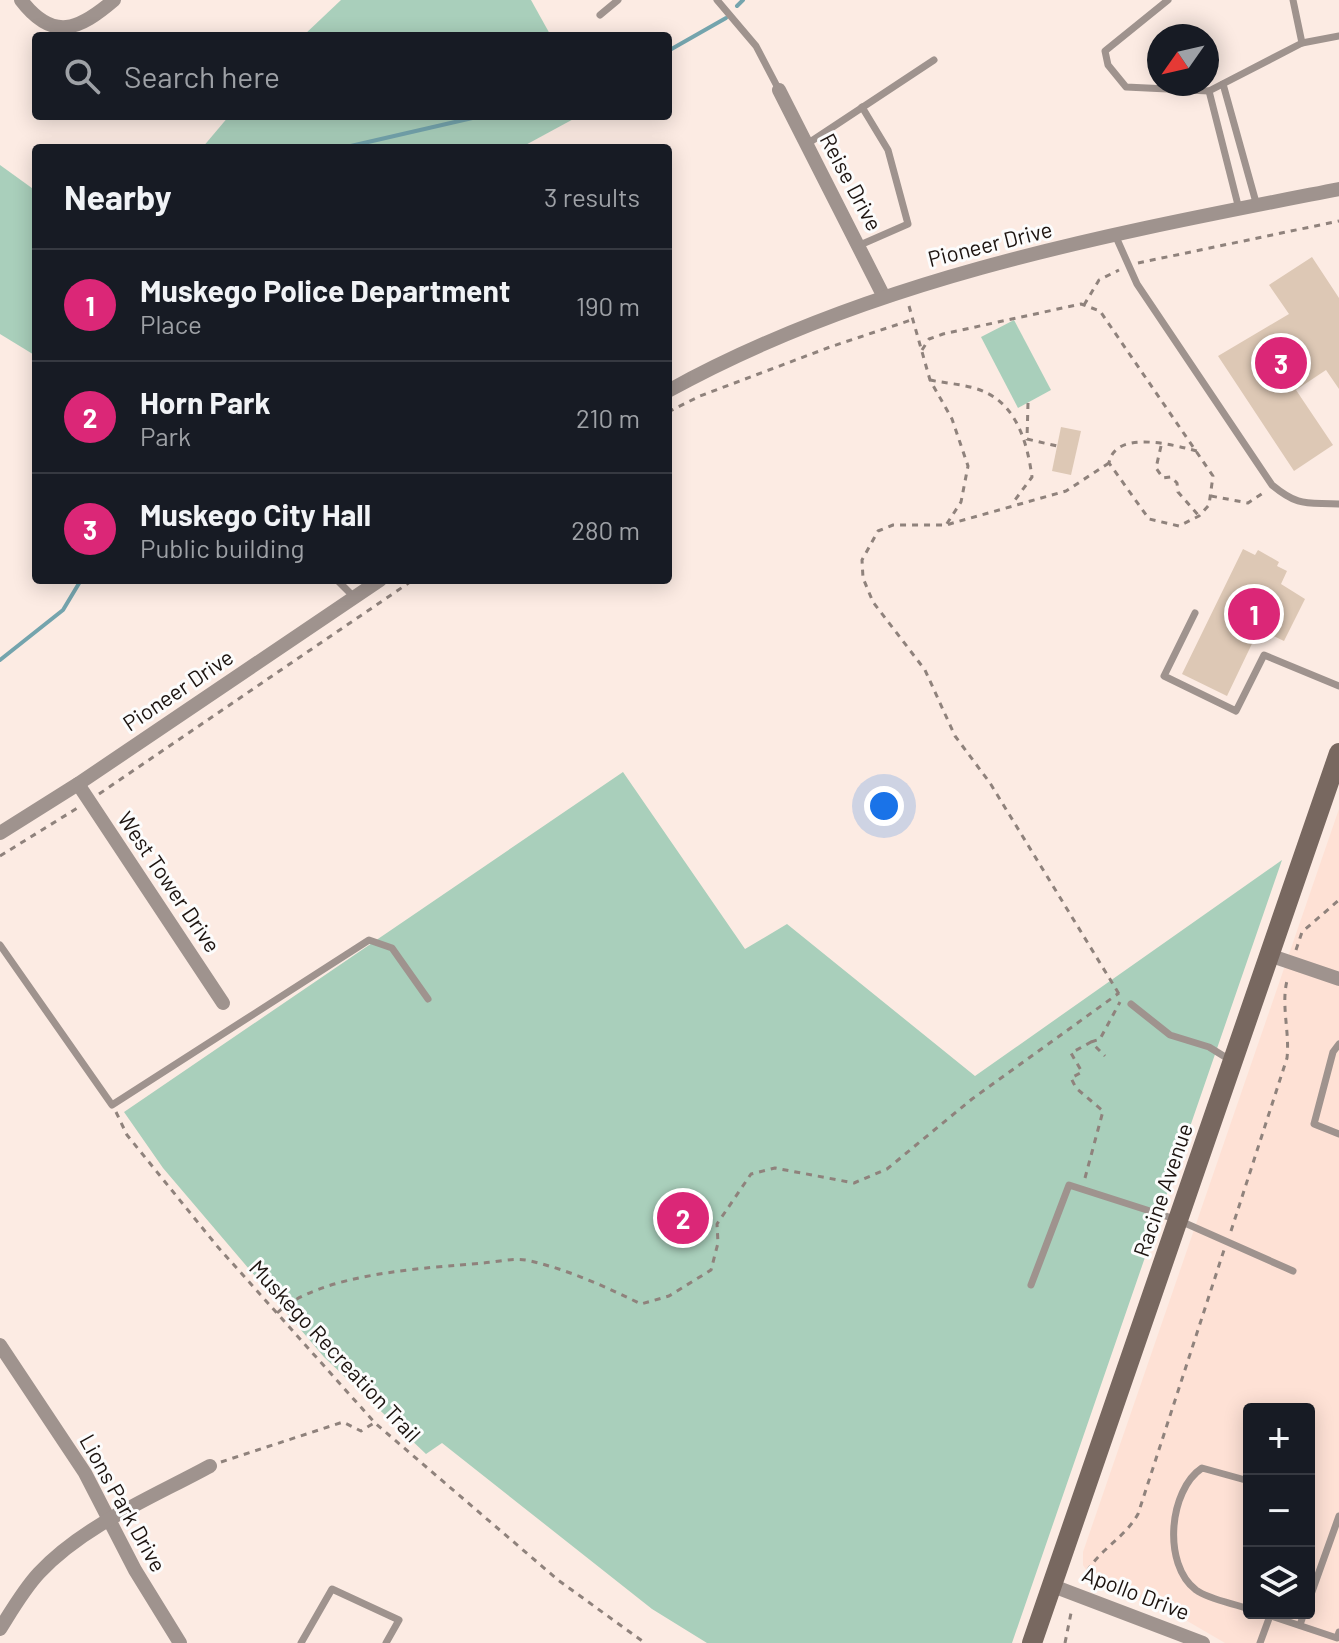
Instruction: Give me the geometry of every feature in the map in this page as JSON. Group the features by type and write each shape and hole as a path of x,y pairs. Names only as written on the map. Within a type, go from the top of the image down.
{"main road":[{"name":"Racine Avenue","path":"1032,1643 1339,753"}],"street":[{"path":"21,0 39,20 66,32 95,16 114,0"},
{"name":"Reise Drive","path":"779,90 883,295"},
{"name":"Pioneer Drive","path":"672,389 763,342 902,289 1116,237 1339,189"},
{"name":"Pioneer Drive","path":"0,833 78,784 374,584"},
{"name":"West Tower Drive","path":"78,784 223,1003"},
{"path":"1269,955 1339,979"},
{"name":"Lions Park Drive","path":"0,1345 111,1519 135,1570 180,1643"},
{"path":"0,1629 38,1574 111,1519 210,1466"},
{"name":"Apollo Drive","path":"1053,1586 1195,1641"}],"lane":[{"path":"600,15 618,0"},
{"path":"717,0 756,46 779,90"},
{"path":"1147,88 1126,87 1108,65 1105,51 1112,42 1168,0"},
{"path":"1293,0 1302,43"},
{"path":"1219,86 1302,43 1339,36"},
{"path":"807,144 934,60"},
{"path":"1223,84 1257,206"},
{"path":"1210,96 1239,210"},
{"path":"860,245 908,224 888,150 862,107"},
{"path":"1116,237 1128,266 1272,485 1288,498 1309,506 1339,503"},
{"path":"341,584 354,597"},
{"path":"1195,613 1164,676 1236,711 1264,655 1339,686"},
{"path":"0,945 112,1105 369,940 392,948 428,999"},
{"path":"1131,1004 1170,1035 1209,1047 1232,1061"},
{"path":"1339,1044 1333,1052 1314,1124 1339,1134"},
{"path":"1031,1285 1069,1185 1178,1220 1293,1271"},
{"path":"1243,1479 1202,1468 1191,1479 1178,1511 1172,1543 1188,1581 1201,1593 1243,1607"},
{"path":"1315,1583 1339,1516"},
{"path":"301,1643 332,1589 399,1620 386,1643"},
{"path":"1260,1643 1266,1619"},
{"path":"1282,1619 1337,1638 1339,1632"},
{"path":"1300,1625 1302,1619"}],"path":[{"path":"1084,305 1099,280 1128,266 1339,221"},
{"path":"902,289 914,319 930,380 952,419 968,466 961,502 946,525"},
{"path":"922,350 929,339 943,334 1084,305 1100,311 1147,376 1174,424 1213,476 1209,505 1199,516 1179,526 1149,519 1109,463"},
{"path":"672,410 700,396 830,347 914,319"},
{"path":"930,380 975,388 993,396 1006,408 1027,439 1057,446"},
{"path":"1012,504 1032,477 1027,439 1028,403"},
{"path":"1131,1004 1120,995 990,783 955,736 925,670 889,625 863,578 862,560 878,531 913,523 946,525 1066,491 1109,463 1111,454 1118,447 1131,443 1197,451"},
{"path":"1162,445 1156,468 1163,478 1171,477 1177,483 1178,492 1199,516"},
{"path":"1211,496 1248,503 1272,485"},
{"path":"94,797 407,584"},
{"path":"0,856 80,806"},
{"path":"1302,932 1339,900"},
{"path":"1086,1572 1096,1556 1130,1529 1138,1514 1287,1058 1286,982"},
{"path":"1081,1189 1103,1111 1076,1088 1071,1078 1082,1072 1071,1053 1100,1039 1120,995"},
{"path":"277,1313 286,1304 339,1283 424,1265 523,1259 595,1281 641,1304 669,1296 711,1270 718,1243 717,1224 751,1174 775,1168 854,1183 887,1169 972,1099 1120,995"},
{"path":"1091,1042 1105,1056"},
{"name":"Muskego Recreation Trail","path":"112,1105 127,1135 277,1313 375,1423 558,1580 645,1643"},
{"path":"210,1466 343,1422 361,1431 375,1423"},
{"path":"1065,1643 1072,1609"}],"shaded area":[{"path":"1339,809 1339,1643 1225,1643 1177,1615 1095,1584 1083,1565 1083,1552"}],"green space":[{"path":"341,0 531,0 549,32 307,32"},
{"path":"226,120 572,120 527,144 205,144"},
{"path":"0,165 32,188 32,354 0,334"},
{"path":"1014,320 1051,390 1018,408 981,337"},
{"path":"623,772 745,949 787,924 975,1076 1282,860 1012,1643 707,1643 652,1609 442,1443 426,1454 324,1357 163,1168 124,1112"}],"building":[{"path":"1312,257 1339,298 1339,389 1326,370 1296,390 1333,445 1294,471 1218,356 1289,314 1269,285"},
{"path":"1061,427 1081,431 1071,475 1052,471"},
{"path":"1243,549 1255,555 1258,550 1279,562 1277,566 1287,571 1281,584 1305,599 1284,641 1259,629 1227,696 1182,674"}],"waterway":[{"path":"737,6 743,0"},
{"path":"672,49 726,18"},
{"path":"359,144 464,120"},
{"path":"0,660 63,610 79,584"}],"place":[{"name":"Muskego City Hall","path":"1281,363"},
{"name":"Muskego Police Department","path":"1254,614"},
{"name":"Horn Park","path":"683,1218"}]}
